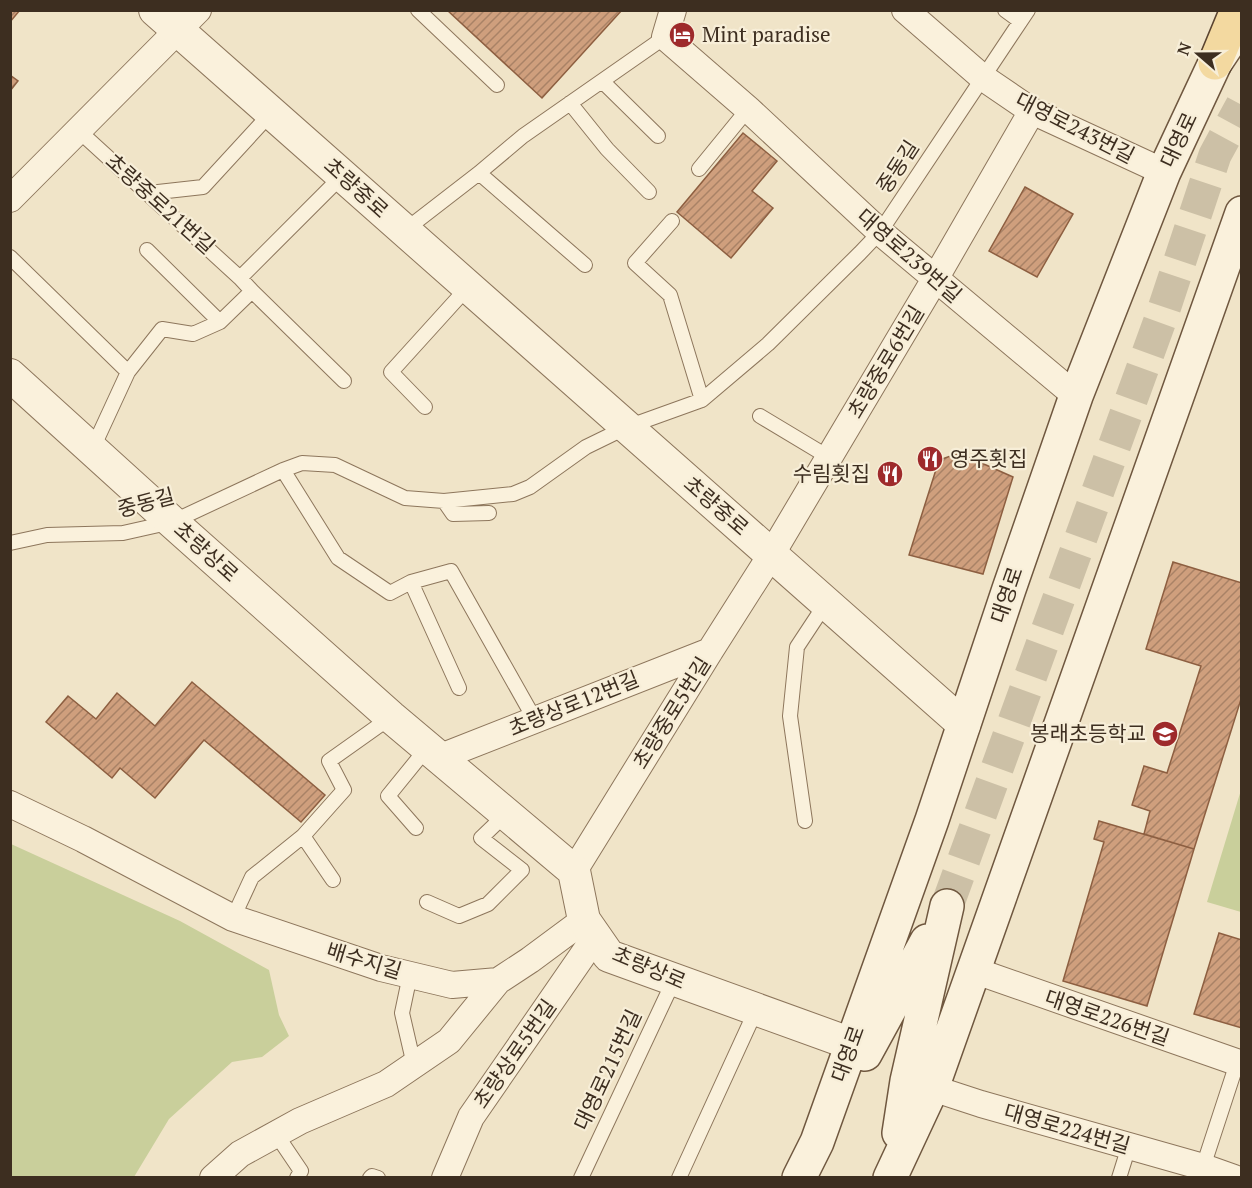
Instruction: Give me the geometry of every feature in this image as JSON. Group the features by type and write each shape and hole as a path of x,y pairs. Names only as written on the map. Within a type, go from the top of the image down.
{"main road":[{"path":"1215,63 1237,10"},
{"name":"대영로","path":"799,1178 817,1142 932,820 1076,396 1164,172 1215,63 1242,23"},
{"path":"894,1174 932,1088 1240,219"},
{"path":"817,1142 947,906 907,1081 894,1174"}],"street":[{"name":"초량중로","path":"155,10 188,21 271,113 964,725"},
{"path":"665,37 673,10"},
{"name":"대영로243번길","path":"904,10 982,77 1032,111 1164,172"},
{"path":"10,199 188,21"},
{"name":"대영로239번길","path":"665,37 748,109 880,232 1076,396"},
{"name":"초량중로6번길","path":"771,555 1032,111"},
{"name":"초량상로","path":"14,386 92,450 391,717 574,871 590,928 609,956 852,1044"},
{"name":"초량중로5번길","path":"574,871 771,555"},
{"name":"초량상로12번길","path":"433,753 536,720 710,651"},
{"name":"배수지길","path":"10,804 83,839 233,918 381,968 452,985 498,981"},
{"path":"213,1178 240,1154 276,1134 300,1121 386,1084 449,1041 498,981 530,960 590,928"},
{"name":"초량상로5번길","path":"445,1178 471,1117 590,928"},
{"name":"대영로226번길","path":"974,970 1239,1064"},
{"name":"대영로224번길","path":"932,1088 1129,1146 1202,1172 1234,1178"}],"lane":[{"path":"418,10 497,85"},
{"path":"1005,10 1024,16"},
{"name":"중동길","path":"10,543 47,535 123,533 172,522 302,463 335,465 405,498 444,501 513,494 531,487 586,447 627,427 702,400 768,344 880,232 1024,16"},
{"path":"404,231 523,136 665,37"},
{"path":"603,81 658,136"},
{"path":"570,103 607,149 649,192"},
{"path":"699,169 748,109"},
{"path":"149,193 203,187 271,113"},
{"name":"초량중로21번길","path":"79,131 240,278 344,381"},
{"path":"479,172 585,265"},
{"path":"240,278 342,176"},
{"path":"672,221 635,263 670,295 702,400"},
{"path":"147,250 220,322"},
{"path":"10,257 128,372"},
{"path":"425,407 392,372 468,287"},
{"path":"92,450 128,372 162,329 193,334 220,322 252,291"},
{"path":"760,416 830,458"},
{"path":"283,470 338,558 390,593 411,582 451,571 536,720"},
{"name":"중동길","path":"444,501 453,514 489,513"},
{"path":"411,582 459,688"},
{"path":"805,821 790,716 797,647 826,603"},
{"path":"233,918 252,877 303,836 344,790 329,761 391,717"},
{"path":"416,828 388,796 433,753"},
{"path":"427,902 459,915 488,904 522,870 481,838 506,814"},
{"path":"303,836 333,880"},
{"path":"410,975 402,1013 414,1065"},
{"name":"대영로215번길","path":"581,1178 674,980"},
{"path":"679,1178 756,1010"},
{"path":"1202,1172 1239,1064"},
{"path":"276,1134 301,1171 297,1178"},
{"path":"1119,1178 1129,1146"},
{"path":"370,1178 372,1176 378,1178"}],"green space":[{"path":"1241,790 1242,912 1207,902"},
{"path":"11,844 180,921 269,970 279,1015 289,1036 262,1057 232,1062 169,1119 134,1177 11,1177"}],"building":[{"path":"10,10 20,10 10,22"},
{"path":"447,10 622,10 542,98"},
{"path":"10,75 18,81 10,91"},
{"path":"743,133 777,161 752,191 773,208 731,258 677,212"},
{"path":"1025,187 1073,214 1037,277 989,251"},
{"path":"959,453 1013,477 983,574 909,555 939,460"},
{"path":"1173,562 1242,583 1242,696 1194,849 1144,834 1150,811 1132,805 1144,766 1167,773 1201,666 1146,649"},
{"path":"192,682 325,795 301,822 204,740 155,798 120,768 112,778 46,722 68,696 96,719 117,693 155,726"},
{"path":"1099,821 1194,849 1147,1006 1063,981 1104,842 1094,839"},
{"path":"1219,933 1242,940 1242,1028 1194,1014"}],"tunnel":[{"path":"947,906 1162,315 1215,155 1242,105"}],"place":[{"name":"Mint paradise","path":"682,35"},
{"name":"영주횟집","path":"930,459"},
{"name":"수림횟집","path":"890,474"},
{"name":"봉래초등학교","path":"1165,734"}]}
